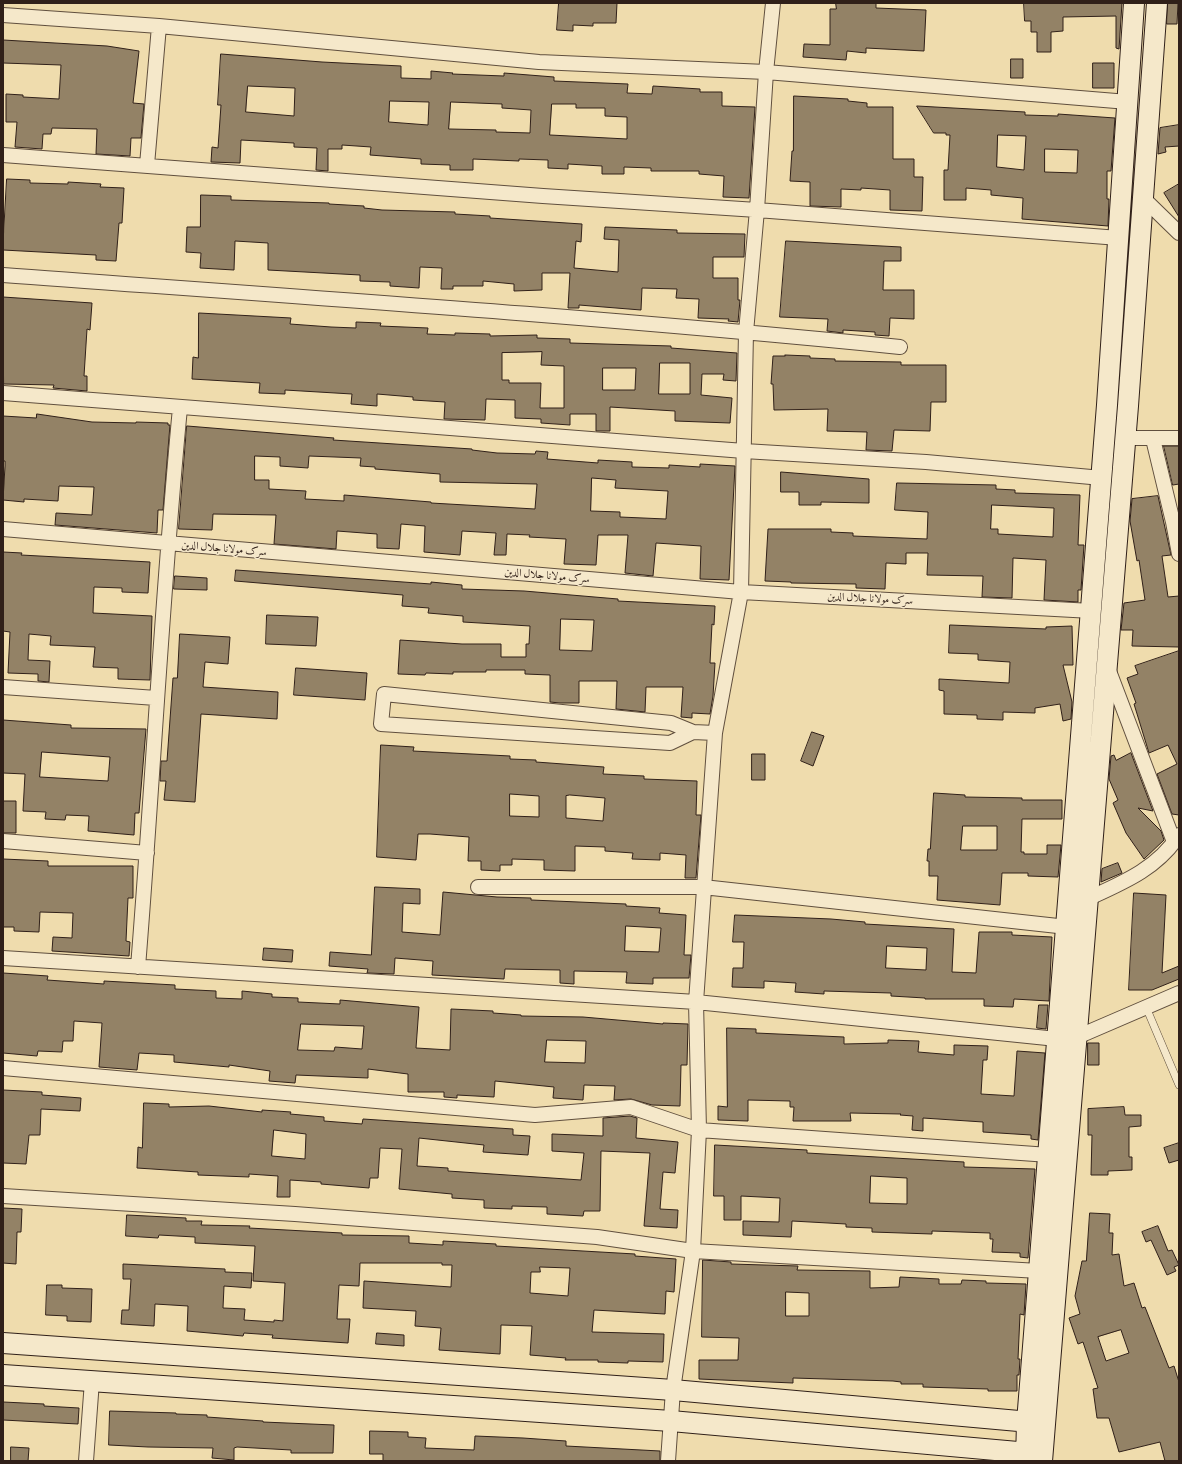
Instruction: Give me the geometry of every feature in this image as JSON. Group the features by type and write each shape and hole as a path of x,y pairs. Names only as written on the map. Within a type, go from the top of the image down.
{"main road":[{"path":"1036,1423 1077,1037 1087,898 1099,664 1092,611 1119,238 1134,3"},
{"path":"3,1375 670,1420 1035,1457 1039,1271 1067,928 1068,897 1099,664 1125,438 1157,3"},
{"path":"3,1343 673,1390 1036,1423"}],"street":[{"path":"668,1461 673,1390 693,1251 698,1130 696,1002 715,733 741,592 746,332 758,210 766,72 773,3"},
{"path":"3,14 159,26 539,62 766,72 1128,102"},
{"path":"147,165 159,26"},
{"path":"3,155 1119,238"},
{"path":"1143,198 1179,233"},
{"path":"3,275 746,332 900,347"},
{"path":"3,393 744,451 926,462 1102,478"},
{"path":"138,967 167,544 180,408"},
{"path":"1125,438 1179,438"},
{"path":"1153,439 1173,522 1179,554"},
{"name":"سرک مولانا جلال الدین","path":"3,529 741,592 1092,611"},
{"path":"1087,898 1120,884 1154,864 1177,839 1099,664"},
{"path":"3,687 156,698"},
{"path":"693,732 670,743 381,724 384,694 670,723 693,732 715,733"},
{"path":"3,841 147,853"},
{"path":"478,887 703,887 1067,928"},
{"path":"3,958 696,1002 1057,1039"},
{"path":"1077,1037 1179,992"},
{"path":"3,1068 535,1115 631,1107 698,1130 1049,1155"},
{"path":"3,1196 295,1214 589,1237 693,1251 1039,1271"},
{"path":"86,1461 92,1381"}],"lane":[{"path":"1146,1007 1179,1085"}],"building":[{"path":"559,3 617,3 616,23 593,23 593,26 573,25 573,31 557,30"},
{"path":"836,3 876,3 876,8 926,10 924,51 866,48 866,53 847,51 846,60 803,57 804,44 830,45 830,9 836,9"},
{"path":"1024,3 1122,3 1119,49 1116,48 1116,16 1063,17 1063,31 1051,32 1051,52 1037,52 1037,32 1031,32 1031,21 1025,21"},
{"path":"1168,3 1178,3 1177,24 1167,24"},
{"path":"3,40 107,46 139,51 133,103 144,104 141,138 131,138 130,156 96,154 97,129 52,128 51,134 43,134 42,149 15,147 17,122 6,122 6,94 23,95 23,97 59,99 61,65 3,63"},
{"path":"221,54 322,62 401,66 401,78 431,79 431,71 453,73 452,74 504,76 504,73 554,77 554,81 628,84 627,93 652,94 653,86 700,89 700,92 722,92 722,106 755,107 749,198 723,197 724,176 699,174 699,171 651,171 651,168 624,167 624,174 602,174 602,166 568,164 568,169 548,168 548,160 519,159 519,161 473,159 473,170 450,170 450,165 421,164 421,159 370,155 371,147 342,145 342,149 328,149 328,171 316,170 317,148 294,147 294,143 241,140 240,163 211,162 212,147 218,148 221,105 218,105","holes":["248,86 295,88 294,116 246,112","390,101 429,102 428,125 389,122","451,102 502,104 502,108 531,110 530,133 496,132 496,130 449,129","552,104 576,104 576,108 605,108 605,116 627,117 627,139 550,135"]},
{"path":"1011,59 1023,59 1023,78 1011,78"},
{"path":"1093,63 1114,63 1114,88 1093,88"},
{"path":"794,96 848,99 848,101 867,103 867,107 893,107 893,159 914,159 914,177 923,177 922,211 890,210 890,190 861,188 861,190 841,189 841,207 810,206 810,182 790,181 793,151"},
{"path":"917,106 1025,112 1025,115 1058,116 1058,114 1115,118 1111,171 1107,171 1107,199 1109,199 1108,226 1022,219 1023,198 991,195 991,190 966,188 966,200 944,200 944,170 948,170 950,135 946,135 946,133 934,133","holes":["998,135 1026,136 1024,170 997,167","1045,149 1078,150 1077,173 1045,172"]},
{"path":"1179,125 1179,146 1165,147 1166,152 1158,154 1160,128"},
{"path":"7,179 30,180 30,183 68,184 68,182 101,184 100,187 124,188 122,223 119,223 116,261 96,260 96,255 3,250"},
{"path":"1179,184 1179,217 1164,193"},
{"path":"201,195 231,196 231,200 329,203 364,206 364,208 382,210 455,212 455,214 490,216 490,218 582,224 581,242 576,241 574,268 618,272 619,240 604,239 605,227 677,230 677,233 745,234 744,257 713,257 713,278 738,278 738,300 740,300 738,322 728,321 729,319 698,318 699,299 676,298 677,289 642,288 641,310 579,305 579,308 568,308 570,273 542,273 542,290 514,291 514,284 483,281 483,286 453,286 453,289 441,289 442,268 420,267 419,288 390,286 390,282 360,281 360,275 268,270 268,243 235,241 234,270 200,268 201,253 186,252 187,227 200,227"},
{"path":"786,241 901,247 901,261 884,261 883,290 914,290 914,319 890,318 889,336 875,335 875,332 843,330 843,333 827,331 828,319 780,317"},
{"path":"3,297 92,303 90,330 87,329 84,376 87,376 87,391 53,388 54,385 4,384"},
{"path":"199,313 291,318 290,324 356,328 356,322 381,323 380,326 428,328 427,334 490,334 490,336 537,335 537,338 570,339 570,343 671,346 671,348 737,353 736,381 723,380 724,374 702,374 701,395 732,398 730,423 675,421 675,411 610,407 610,431 596,431 596,414 570,414 570,425 541,423 541,419 515,418 515,400 486,399 485,420 444,419 445,402 413,400 413,397 377,394 377,406 351,404 352,394 285,390 285,394 259,393 260,383 192,379 193,357 198,358","holes":["542,352 541,365 564,366 564,408 540,408 541,383 509,383 509,380 502,380 502,353","660,363 690,363 690,394 659,394","603,368 636,368 635,390 603,390"]},
{"path":"785,355 835,359 835,361 901,362 901,365 946,365 946,402 931,402 930,431 894,430 892,451 866,450 867,432 827,431 828,409 774,410 773,384 771,384 773,356"},
{"path":"37,414 92,422 168,423 168,425 170,425 163,510 158,510 157,533 55,525 56,513 92,515 94,487 59,486 58,501 24,499 24,502 3,500 5,461 3,461 3,416 36,418"},
{"path":"187,426 334,438 333,440 472,449 497,453 535,454 536,451 548,452 547,459 598,463 598,460 632,462 632,467 669,468 669,465 700,467 700,464 735,466 729,580 700,579 701,546 656,543 653,576 625,573 628,535 598,535 596,565 564,564 566,539 529,537 530,535 507,534 506,555 494,555 496,533 462,531 460,555 424,552 425,526 401,524 399,549 377,548 377,534 337,531 336,549 274,544 276,515 213,514 212,530 179,529","holes":["255,456 280,457 280,466 308,468 309,456 361,458 360,466 375,467 375,469 440,474 440,482 537,484 535,509 431,503 344,495 344,501 305,499 306,491 269,489 269,480 255,480","592,478 616,480 615,488 668,491 666,519 620,517 620,512 591,511"]},
{"path":"1164,446 1179,446 1179,484 1173,485"},
{"path":"781,472 869,479 869,503 821,502 821,505 799,505 799,492 781,492"},
{"path":"897,483 996,485 996,489 1015,490 1015,493 1080,495 1078,545 1084,545 1081,590 1078,590 1078,602 1044,600 1046,560 1013,558 1012,598 982,597 983,576 927,575 928,553 906,553 906,564 886,563 885,589 856,588 856,584 765,581 768,529 831,529 831,532 853,533 853,536 927,539 928,512 895,510","holes":["992,505 1054,508 1053,537 998,534 998,529 991,529"]},
{"path":"1158,496 1171,555 1162,556 1168,597 1179,596 1179,647 1132,646 1133,630 1121,630 1124,603 1145,600 1139,560 1137,561 1130,521 1132,499"},
{"path":"3,552 22,553 21,555 150,562 148,593 122,592 122,588 94,587 93,613 152,616 150,680 118,679 118,668 93,667 95,647 50,645 51,636 29,634 28,660 50,661 49,682 38,681 38,674 8,673 10,632 3,631"},
{"path":"236,570 431,584 431,582 462,585 462,589 524,591 618,599 618,601 715,606 714,625 712,624 710,663 715,663 713,696 710,714 692,713 692,718 681,717 683,687 646,687 645,712 616,709 617,681 579,681 579,703 560,703 550,702 550,675 525,674 525,670 486,670 486,672 453,672 453,674 426,673 425,675 398,674 400,640 462,644 501,644 501,657 526,657 526,644 529,644 530,626 463,622 463,616 428,613 429,608 402,606 403,595 235,581","holes":["561,619 594,620 592,651 560,650"]},
{"path":"175,576 207,578 207,590 174,589"},
{"path":"267,615 318,617 316,646 266,644"},
{"path":"950,625 1046,629 1046,627 1072,626 1073,665 1063,665 1072,702 1071,719 1063,721 1060,704 1035,708 1035,713 1003,712 1003,720 977,719 977,715 944,714 944,691 939,690 939,679 1009,683 1010,662 978,660 978,654 949,653"},
{"path":"180,634 230,637 228,664 205,662 203,687 278,692 277,719 201,714 195,802 164,800 166,781 160,781 161,761 167,761 173,678 177,678"},
{"path":"1179,651 1179,815 1172,814 1157,774 1177,764 1168,745 1149,753 1134,704 1136,703 1127,678 1138,674 1135,666"},
{"path":"296,668 367,673 365,700 294,695"},
{"path":"3,720 71,725 71,728 146,729 139,813 135,813 134,835 88,831 89,816 66,815 65,820 45,819 46,812 23,811 25,774 3,773","holes":["42,752 110,757 108,781 40,777"]},
{"path":"812,732 824,736 813,766 801,761"},
{"path":"381,745 414,747 413,751 510,756 510,759 536,760 536,762 604,767 603,774 644,776 644,779 697,781 696,815 701,815 696,878 685,878 686,855 660,853 660,860 632,859 633,853 605,851 605,847 575,846 575,871 544,870 544,860 512,859 512,865 500,865 500,871 481,870 481,861 468,861 469,837 430,834 418,834 416,860 377,857","holes":["510,794 539,796 539,817 510,816","570,795 605,798 603,821 566,818 566,796"]},
{"path":"1131,753 1153,811 1138,808 1161,831 1164,840 1144,859 1126,833 1113,803 1118,800 1109,779 1111,756 1114,755 1116,760"},
{"path":"752,754 765,754 765,780 752,780"},
{"path":"934,793 965,795 965,797 1022,798 1022,800 1062,800 1062,819 1022,819 1021,852 1024,852 1024,854 1047,854 1047,845 1061,845 1058,877 1028,876 1028,873 1002,873 1000,905 937,900 938,876 929,876 929,861 927,861 928,849 930,849","holes":["963,826 997,826 997,850 961,850"]},
{"path":"3,801 16,801 16,833 3,833"},
{"path":"3,859 48,861 48,866 133,866 133,898 128,898 126,941 130,942 129,956 52,951 53,937 72,938 73,913 40,912 39,932 14,931 14,927 3,927"},
{"path":"1118,863 1122,873 1101,882 1102,869"},
{"path":"375,887 420,889 420,904 403,903 402,932 440,935 443,892 497,897 531,898 531,900 626,904 626,906 660,908 659,913 686,915 684,955 691,955 689,978 653,978 653,984 626,983 627,972 574,971 574,984 560,983 560,970 505,969 504,979 432,975 433,961 395,958 394,974 367,973 368,969 329,966 330,952 371,955","holes":["626,926 661,928 659,952 625,951"]},
{"path":"1134,893 1166,895 1162,973 1179,966 1179,979 1152,990 1129,990"},
{"path":"735,915 831,919 865,922 865,924 954,929 952,972 976,973 979,932 1012,932 1012,935 1052,937 1049,1001 1014,999 1013,1007 984,1006 984,999 925,999 891,996 891,993 824,991 824,994 795,992 796,983 764,981 764,988 732,987 733,968 743,968 744,942 733,942","holes":["887,946 927,948 926,970 886,968"]},
{"path":"264,948 293,950 292,962 263,960"},
{"path":"3,973 48,976 47,980 104,984 104,981 175,985 175,989 216,991 216,998 242,999 242,991 272,994 272,997 298,998 298,1002 340,1004 340,1000 419,1007 416,1048 450,1050 451,1009 493,1011 493,1013 521,1016 583,1017 663,1024 688,1024 687,1065 681,1065 680,1106 652,1105 631,1099 614,1100 615,1086 584,1085 583,1100 553,1098 554,1087 495,1081 494,1097 457,1095 457,1098 444,1097 444,1092 408,1092 408,1074 368,1069 368,1078 296,1075 295,1083 269,1081 270,1071 229,1065 229,1067 174,1062 174,1055 139,1053 137,1070 99,1067 102,1023 74,1021 73,1041 63,1041 62,1052 38,1051 37,1056 3,1053","holes":["301,1024 364,1026 362,1049 335,1047 334,1051 298,1050","547,1040 586,1041 585,1063 545,1062"]},
{"path":"1039,1005 1048,1005 1046,1029 1037,1028"},
{"path":"727,1028 756,1029 756,1033 844,1037 844,1044 888,1043 888,1040 919,1041 918,1052 954,1055 954,1045 988,1046 987,1060 983,1060 981,1094 1014,1096 1017,1051 1045,1053 1038,1140 1031,1139 1031,1135 983,1132 983,1122 923,1118 923,1131 912,1130 913,1116 900,1115 901,1114 850,1113 851,1121 793,1121 794,1107 790,1107 790,1101 748,1100 748,1121 718,1120 718,1106 727,1107"},
{"path":"1088,1043 1099,1043 1099,1065 1088,1065"},
{"path":"3,1090 42,1092 42,1095 81,1098 80,1111 41,1109 40,1135 29,1135 26,1164 3,1163"},
{"path":"144,1103 169,1104 169,1107 209,1106 262,1112 262,1110 291,1112 290,1114 324,1117 324,1121 362,1124 363,1119 513,1129 513,1135 530,1136 528,1155 483,1152 484,1145 419,1138 417,1166 448,1168 448,1171 581,1180 584,1153 552,1151 552,1134 603,1136 603,1118 630,1116 637,1118 636,1138 678,1142 675,1173 663,1172 660,1209 678,1210 677,1228 644,1226 650,1153 601,1151 600,1211 584,1211 583,1216 547,1214 547,1207 512,1206 512,1209 484,1208 484,1200 452,1198 452,1194 399,1189 402,1149 380,1148 378,1178 370,1178 369,1188 290,1180 290,1197 277,1197 278,1176 249,1174 249,1177 198,1175 198,1172 137,1168 138,1147 142,1148","holes":["274,1130 306,1134 305,1159 272,1156"]},
{"path":"1124,1107 1125,1115 1141,1115 1141,1126 1129,1127 1129,1157 1132,1157 1132,1170 1108,1171 1108,1175 1091,1175 1092,1135 1088,1135 1088,1109"},
{"path":"1179,1143 1179,1160 1169,1163 1164,1148"},
{"path":"715,1145 807,1150 807,1153 964,1162 964,1167 1035,1169 1028,1258 1020,1257 1020,1253 992,1252 993,1239 990,1239 990,1233 932,1231 932,1234 872,1232 872,1228 846,1227 846,1224 792,1221 791,1237 743,1235 743,1221 779,1222 780,1198 741,1196 741,1220 724,1220 724,1196 714,1196","holes":["871,1176 907,1178 907,1204 870,1203"]},
{"path":"3,1208 22,1209 21,1232 17,1232 16,1264 3,1263"},
{"path":"1090,1213 1110,1214 1109,1233 1113,1233 1112,1255 1119,1254 1124,1286 1134,1283 1142,1308 1145,1307 1169,1368 1174,1366 1179,1382 1179,1461 1165,1461 1160,1442 1119,1452 1109,1418 1097,1418 1093,1389 1098,1388 1083,1342 1078,1344 1069,1318 1080,1314 1075,1296 1082,1261 1086,1261","holes":["1121,1330 1129,1353 1106,1361 1098,1337"]},
{"path":"127,1215 186,1218 186,1221 202,1221 201,1225 250,1226 249,1228 342,1233 342,1235 409,1236 409,1243 443,1245 443,1241 496,1244 496,1246 635,1254 635,1256 676,1259 674,1292 666,1291 665,1314 594,1310 592,1332 664,1334 663,1362 598,1362 598,1360 565,1360 566,1358 530,1355 532,1326 501,1325 500,1354 439,1350 441,1328 415,1326 416,1311 363,1308 364,1281 451,1287 452,1265 442,1265 442,1263 360,1263 359,1286 339,1285 337,1319 350,1319 348,1343 272,1338 273,1335 244,1333 243,1336 187,1331 188,1306 155,1304 154,1326 121,1324 122,1310 129,1310 131,1279 123,1279 123,1264 225,1269 225,1272 252,1273 251,1288 224,1286 223,1308 245,1309 244,1320 274,1322 274,1320 283,1321 285,1283 253,1281 255,1246 195,1243 195,1237 159,1235 158,1238 126,1236","holes":["540,1267 570,1268 568,1296 530,1293 531,1272 540,1272"]},
{"path":"1158,1226 1168,1251 1172,1250 1179,1265 1174,1267 1176,1271 1167,1275 1151,1240 1146,1242 1142,1232"},
{"path":"703,1260 731,1262 731,1264 798,1266 797,1270 870,1271 870,1288 899,1287 900,1277 939,1279 939,1284 961,1284 962,1280 986,1281 986,1283 1026,1284 1024,1315 1020,1314 1018,1359 1020,1359 1019,1375 1017,1375 1017,1391 988,1391 988,1389 923,1387 923,1384 901,1384 901,1382 893,1381 793,1378 793,1383 699,1379 699,1360 738,1360 739,1338 702,1337","holes":["786,1292 809,1293 809,1316 786,1316"]},
{"path":"47,1285 62,1285 62,1288 92,1289 91,1322 67,1321 67,1316 46,1315"},
{"path":"377,1333 404,1335 404,1346 376,1344"},
{"path":"3,1402 44,1404 44,1406 79,1408 78,1424 3,1420"},
{"path":"110,1411 176,1413 207,1415 207,1417 263,1422 334,1425 333,1453 291,1453 291,1450 237,1447 234,1448 234,1460 212,1458 213,1448 109,1445"},
{"path":"370,1431 408,1432 408,1437 426,1438 425,1448 474,1450 475,1436 523,1438 566,1441 566,1446 660,1451 660,1461 383,1461 383,1454 370,1454"},
{"path":"11,1447 29,1448 28,1461 11,1461"}]}
